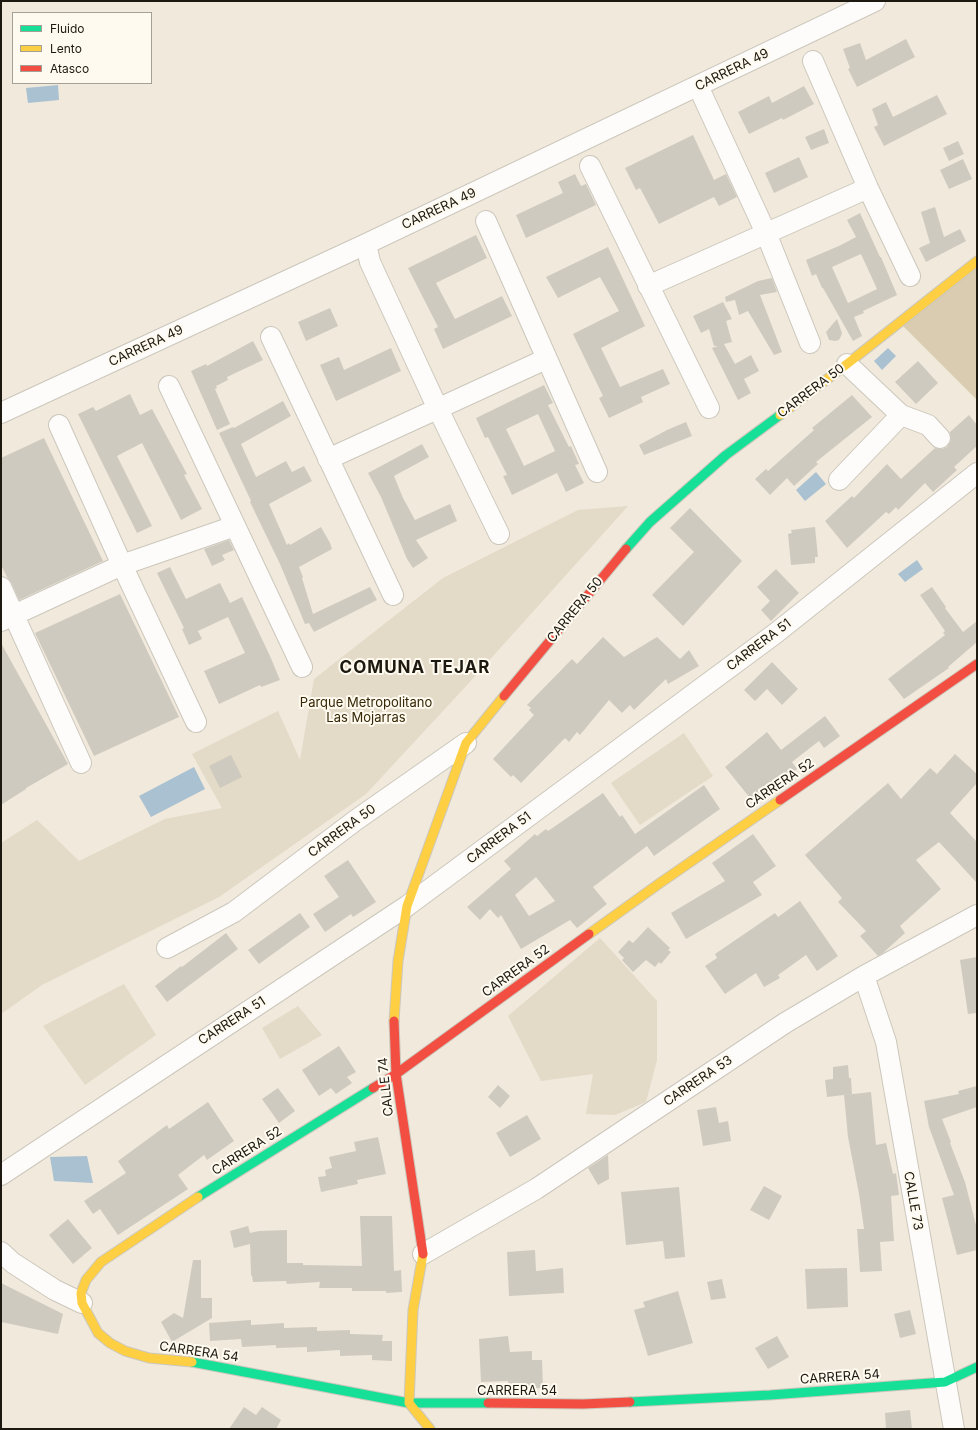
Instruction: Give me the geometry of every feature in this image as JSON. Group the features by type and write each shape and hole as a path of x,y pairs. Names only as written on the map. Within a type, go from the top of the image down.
{"street":[{"name":"CARRERA 49","path":"1,413 366,244 875,1"},
{"path":"813,61 868,188 910,276"},
{"path":"698,86 766,233 810,342"},
{"path":"590,166 708,408"},
{"path":"648,286 868,188"},
{"path":"486,221 596,472"},
{"path":"366,244 370,262 438,409 500,534"},
{"name":"CARRERA 50","path":"167,948 234,912 356,820 466,743 614,562 650,522 726,455 847,364 977,261"},
{"path":"271,337 393,596"},
{"path":"328,459 546,359"},
{"path":"847,364 901,415 928,425 940,438"},
{"path":"169,386 302,667"},
{"path":"839,480 901,415"},
{"path":"59,425 122,566 196,722"},
{"name":"CARRERA 51","path":"1,1175 407,906 776,633 977,473"},
{"path":"8,618 122,566 235,526"},
{"path":"1,587 8,618 81,764"},
{"name":"CARRERA 52","path":"82,1303 82,1293 86,1280 101,1262 189,1203 396,1074 667,878 977,664"},
{"name":"CALLE 74","path":"409,1403 413,1310 424,1254 396,1074 394,1016 398,961 407,906 466,743"},
{"name":"CARRERA 53","path":"424,1254 536,1189 785,1023 864,976 977,915"},
{"name":"CALLE 73","path":"864,976 886,1042 954,1429"},
{"path":"1,1252 13,1263 55,1290 82,1303"},
{"name":"CARRERA 54","path":"82,1303 98,1333 110,1343 125,1351 149,1358 188,1361 409,1403 582,1404 770,1395 945,1382 977,1367"},
{"path":"409,1403 430,1429"}],"green space":[{"name":"Parque Metropolitano Las Mojarras","path":"628,506 467,685 366,794 219,897 42,985 1,1014 1,843 37,820 79,861 165,819 222,808 192,754 278,711 300,760 314,679 443,578 578,510"},
{"path":"684,733 713,776 640,825 611,783"},
{"path":"600,938 657,1001 657,1060 646,1102 615,1115 586,1114 593,1074 541,1081 508,1016"},
{"path":"124,984 156,1035 85,1085 43,1026"},
{"path":"298,1006 322,1035 280,1059 262,1028"}],"shaded area":[{"path":"977,261 977,400 899,322"}],"water":[{"path":"58,85 59,100 28,103 26,88"},
{"path":"888,348 896,356 882,370 874,361"},
{"path":"816,472 826,484 805,501 796,490"},
{"path":"917,560 923,569 905,582 898,574"},
{"path":"194,767 205,789 151,817 139,796"},
{"path":"87,1156 93,1183 54,1181 50,1157"}],"building":[{"path":"906,39 915,57 857,87 848,69 850,68 843,49 860,43 866,60"},
{"path":"804,86 814,104 783,120 782,118 749,134 738,112 769,96 772,103"},
{"path":"937,95 947,114 884,146 874,127 878,125 872,109 886,102 893,117"},
{"path":"824,129 829,143 811,150 805,137"},
{"path":"693,135 714,180 726,174 737,197 719,206 714,197 659,224 640,188 636,190 625,168"},
{"path":"958,141 964,154 949,161 943,148"},
{"path":"799,157 808,177 774,193 765,173"},
{"path":"963,159 972,179 949,189 940,170"},
{"path":"575,174 581,186 586,184 596,205 526,238 516,215 563,193 558,182"},
{"path":"935,207 944,237 960,229 966,241 926,262 919,248 930,243 921,212"},
{"path":"860,213 897,295 863,311 864,313 854,317 862,336 853,341 822,288 816,274 812,276 806,260 856,237 847,220","holes":["861,254 877,289 848,303 832,267"]},
{"path":"476,235 487,258 436,283 455,319 502,296 512,316 443,349 434,329 438,327 408,268"},
{"path":"608,247 645,326 601,348 620,387 663,369 670,384 641,397 643,402 609,418 599,398 603,396 573,334 619,311 600,277 558,298 546,277"},
{"path":"772,278 777,292 760,295 782,352 774,355 748,311 739,315 735,300 726,302 725,297 758,281"},
{"path":"723,302 732,319 726,321 732,342 724,344 735,364 751,355 759,371 744,379 751,393 738,400 712,348 718,346 714,346 709,329 701,333 693,316"},
{"path":"330,308 338,326 306,341 298,322"},
{"path":"837,319 842,333 841,336 839,340 829,340 826,332"},
{"path":"253,341 263,360 227,377 228,380 216,386 217,388 215,389 230,424 217,430 191,371 206,364 207,366"},
{"path":"391,348 401,371 336,401 320,365 339,357 344,370"},
{"path":"918,361 938,383 916,404 895,382"},
{"path":"544,385 553,403 548,405 569,447 571,446 579,464 575,465 584,483 566,492 557,473 512,495 503,476 507,475 488,437 485,438 476,418","holes":["538,414 555,451 524,466 506,429"]},
{"path":"130,394 140,415 152,409 187,474 184,475 202,509 181,520 142,443 117,456 152,526 137,533 78,414 93,407 96,411"},
{"path":"852,395 872,417 816,462 818,464 794,486 787,478 770,495 755,479 766,469 768,471 814,430 812,428"},
{"path":"283,401 291,416 241,444 256,477 286,461 292,472 304,466 312,481 269,504 287,545 289,543 290,545 321,527 330,543 332,549 299,567 313,614 370,587 377,600 314,632 309,623 305,624 280,564 219,433 233,427 234,428"},
{"path":"969,415 977,425 977,446 954,467 957,470 933,492 925,483 898,510 896,507 889,514 886,512 847,548 825,521 852,496 854,498 887,464 901,479 935,448 942,449 947,447 951,441 950,432"},
{"path":"686,422 692,436 644,455 639,445"},
{"path":"44,438 103,561 19,600 1,565 1,458"},
{"path":"422,444 429,457 394,476 403,498 415,520 450,504 457,521 416,540 428,558 413,568 407,559 381,497 368,473"},
{"path":"690,508 742,561 683,626 652,595 694,552 670,528"},
{"path":"815,527 818,557 815,557 815,563 791,565 788,534 792,533 791,530"},
{"path":"229,540 234,550 222,555 225,560 212,566 204,549"},
{"path":"170,567 186,599 220,583 230,603 242,597 280,680 261,687 260,685 219,704 204,671 245,653 228,617 198,631 202,639 189,645 182,629 184,628 157,573"},
{"path":"776,569 799,593 771,621 761,610 770,601 757,587"},
{"path":"932,587 946,607 945,608 963,632 977,621 977,642 948,667 949,668 904,699 888,679 945,635 943,633 945,631 920,595"},
{"path":"120,594 179,717 94,756 35,633"},
{"path":"603,637 624,657 657,637 680,659 689,650 699,666 668,684 666,679 634,710 630,705 622,713 609,700 580,735 577,732 569,742 565,738 521,783 513,775 511,777 493,759 534,715 529,710 531,708 527,705 572,659 577,664"},
{"path":"1,643 68,764 26,788 1,805"},
{"path":"772,662 798,689 782,705 767,689 755,701 744,690"},
{"path":"825,716 840,736 824,748 819,741 792,762 797,769 754,803 725,767 767,732 781,750"},
{"path":"955,754 977,774 977,783 950,813 977,842 977,883 939,842 916,860 941,889 900,926 905,933 878,956 860,936 866,931 838,902 842,898 805,855 888,783 901,799 930,768 937,774"},
{"path":"231,755 242,777 220,788 209,766"},
{"path":"704,785 720,809 654,856 647,846 593,887 607,904 577,928 570,920 521,949 501,915 498,918 490,909 480,920 467,907 511,869 504,861 535,834 537,836 546,829 548,831 603,793 620,817 622,815 635,834","holes":["536,877 555,901 529,916 515,895"]},
{"path":"753,834 776,866 753,882 762,895 686,939 671,913 725,881 712,863"},
{"path":"348,860 376,902 353,917 351,914 325,932 313,914 339,897 324,876"},
{"path":"800,901 838,956 817,971 806,955 778,975 780,978 764,987 756,973 725,994 705,966 717,958 715,954 775,913 778,917"},
{"path":"300,913 310,927 259,964 248,950"},
{"path":"648,927 670,948 668,950 671,952 661,964 659,962 655,967 646,960 633,972 622,960 624,958 618,952 629,940 633,943"},
{"path":"226,933 238,949 167,1002 155,986"},
{"path":"977,957 977,1013 968,1014 960,960"},
{"path":"339,1046 356,1072 347,1077 352,1083 336,1094 331,1088 319,1096 302,1070"},
{"path":"848,1065 852,1094 827,1097 825,1080 833,1079 833,1067"},
{"path":"498,1085 510,1096 500,1108 488,1097"},
{"path":"977,1086 977,1107 942,1119 965,1182 977,1229 977,1250 957,1255 942,1198 954,1195 929,1127 924,1101 959,1094 958,1091"},
{"path":"278,1088 295,1111 279,1123 262,1099"},
{"path":"871,1092 876,1145 886,1143 893,1174 896,1173 899,1195 891,1196 894,1241 880,1242 882,1271 860,1272 857,1229 864,1229 848,1137 844,1095"},
{"path":"208,1102 234,1141 207,1160 204,1155 178,1175 188,1189 118,1235 100,1209 93,1214 84,1201 126,1173 118,1161 167,1125 169,1129"},
{"path":"716,1107 719,1123 728,1121 731,1141 703,1146 697,1110"},
{"path":"527,1115 541,1139 510,1157 496,1133"},
{"path":"378,1137 386,1174 357,1180 358,1184 321,1192 318,1177 326,1176 325,1170 332,1168 329,1157 356,1151 354,1142"},
{"path":"608,1155 609,1179 598,1185 588,1168"},
{"path":"764,1186 782,1196 769,1220 750,1210"},
{"path":"679,1187 685,1257 665,1259 663,1241 626,1245 621,1192"},
{"path":"360,1216 392,1216 394,1271 401,1270 402,1292 386,1293 386,1291 352,1291 352,1288 319,1288 320,1282 287,1284 286,1281 253,1282 251,1275 250,1244 234,1248 230,1231 248,1226 250,1233 259,1231 287,1230 287,1263 303,1263 303,1265 362,1266"},
{"path":"68,1219 92,1248 73,1264 49,1235"},
{"path":"535,1250 536,1271 563,1268 564,1293 509,1296 507,1252"},
{"path":"193,1260 201,1260 201,1298 212,1298 212,1318 172,1342 161,1322 174,1313 183,1318"},
{"path":"847,1268 848,1307 807,1309 805,1269"},
{"path":"722,1279 726,1298 711,1300 707,1282"},
{"path":"1,1283 63,1314 58,1334 1,1322"},
{"path":"678,1291 693,1343 648,1356 634,1310 645,1307 643,1302"},
{"path":"910,1310 916,1334 900,1338 894,1314"},
{"path":"251,1320 251,1325 284,1323 284,1328 317,1327 317,1331 350,1330 350,1334 383,1335 382,1341 392,1341 392,1361 372,1360 372,1355 340,1356 340,1350 307,1352 307,1347 276,1348 276,1345 242,1347 241,1339 210,1341 209,1323"},
{"path":"508,1336 510,1352 532,1351 532,1360 542,1360 543,1388 508,1389 508,1381 481,1382 479,1339"},
{"path":"777,1336 789,1357 768,1369 755,1348"},
{"path":"244,1407 256,1415 262,1407 281,1420 276,1429 229,1429"},
{"path":"910,1410 912,1429 886,1429 885,1413"}],"traffic: fast":[{"path":"626,549 650,522 726,455 780,415"},
{"path":"198,1197 373,1088"},
{"path":"192,1362 409,1403 488,1403"},
{"path":"630,1402 770,1395 945,1382 977,1367"}],"traffic: slow":[{"path":"780,415 977,261"},
{"path":"394,1021 398,961 407,906 466,743 504,696"},
{"path":"589,934 780,800"},
{"path":"192,1362 149,1358 125,1351 110,1343 98,1333 82,1303 81,1293 86,1280 101,1262 198,1197"},
{"path":"423,1254 413,1310 409,1403 430,1429"}],"traffic: jam":[{"path":"504,696 626,549"},
{"path":"780,800 977,664"},
{"path":"373,1088 396,1074 589,934"},
{"path":"394,1021 396,1074 423,1254"},
{"path":"488,1403 583,1404 630,1402"}],"district":[{"name":"COMUNA TEJAR","path":"415,668"}]}
